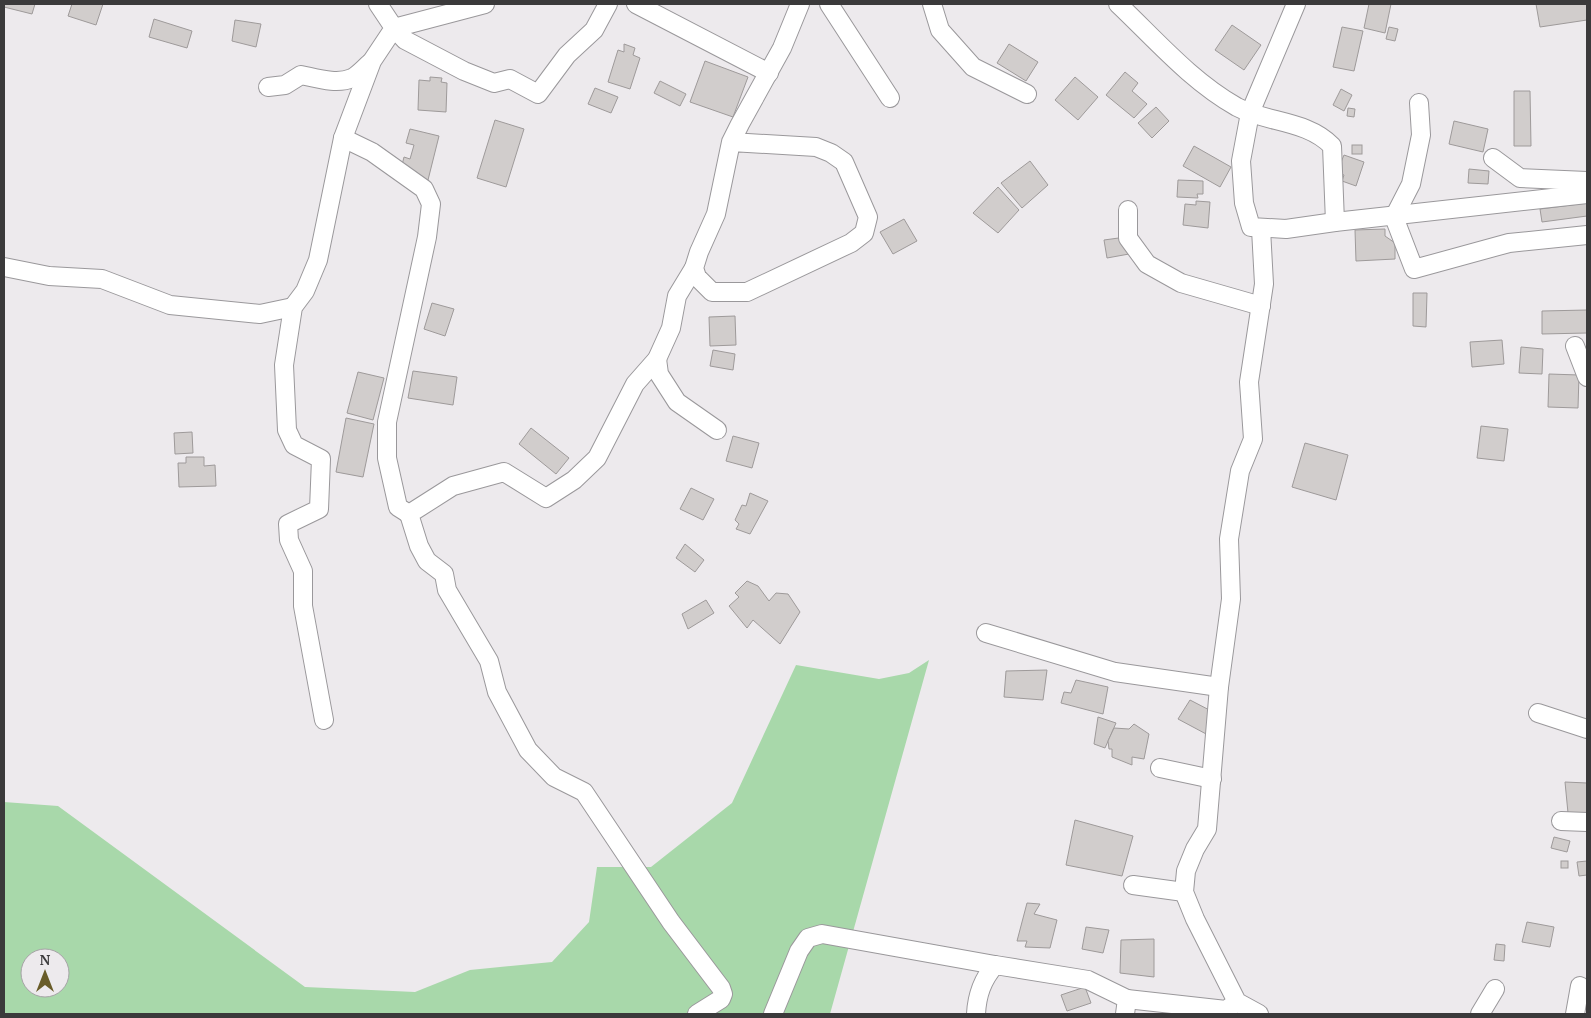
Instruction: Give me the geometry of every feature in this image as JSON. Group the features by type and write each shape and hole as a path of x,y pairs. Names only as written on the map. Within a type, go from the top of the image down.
{"street":[{"path":"378,4 394,28 405,40 464,71 494,83 510,79 538,94 567,56 594,30 608,4"},
{"path":"324,720 303,606 303,572 289,540 288,524 319,509 321,459 294,445 287,430 284,364 293,307 305,291 318,260 343,138 372,61 394,28 485,4"},
{"path":"636,4 769,73"},
{"path":"409,514 453,486 504,472 546,498 574,480 597,458 635,384 657,358 671,328 677,296 694,268 716,214 731,142 782,48 800,4"},
{"path":"829,4 890,98"},
{"path":"932,4 940,30 973,67 1027,94"},
{"path":"1118,4 1190,74 1235,106 1250,113 1315,132 1332,146 1335,222"},
{"path":"1296,4 1250,113 1241,161 1244,203 1251,227 1286,229 1587,194"},
{"path":"268,87 285,85 301,75 326,80 344,80 353,77 372,61"},
{"path":"1419,103 1420,135 1410,184 1394,217 1414,269 1509,243 1587,235"},
{"path":"343,138 372,152 424,190 430,204 427,237 387,422 387,458 398,507 409,514 418,546 427,561 444,574 447,590 490,661 497,692 528,750 554,777 584,792 671,922 721,988 723,994 721,999 697,1014"},
{"path":"694,268 697,277 712,292 747,292 851,243 864,233 868,217 864,207 844,162 831,153 816,147 731,142"},
{"path":"1493,158 1520,178 1587,181"},
{"path":"1128,210 1128,238 1147,264 1181,283 1261,306"},
{"path":"1259,1014 1237,1002 1195,919 1184,892 1186,871 1195,849 1207,830 1219,687 1231,599 1229,539 1240,471 1253,439 1249,382 1264,284 1261,229"},
{"path":"4,267 49,276 102,279 170,304 260,314 293,307"},
{"path":"1575,346 1587,377"},
{"path":"657,358 659,374 677,402 717,430"},
{"path":"986,634 1115,672 1219,687"},
{"path":"1538,713 1587,728"},
{"path":"1160,768 1212,779"},
{"path":"1561,821 1587,822"},
{"path":"1133,885 1184,892"},
{"path":"773,1014 799,951 808,938 822,934 1088,980 1126,1007 1226,1010 1237,1002"},
{"path":"976,1014 977,1000 984,981 995,965"},
{"path":"1575,1014 1580,986"},
{"path":"1480,1014 1495,989"}],"green space":[{"path":"929,660 830,1014 4,1014 4,802 58,806 305,987 415,992 470,970 552,962 589,922 597,867 651,867 732,803 796,665 879,679 909,673"}],"building":[{"path":"5,4 35,4 32,14 4,7"},
{"path":"72,4 103,4 96,25 68,16"},
{"path":"1369,4 1391,4 1385,33 1364,28"},
{"path":"1536,4 1587,4 1587,20 1540,27"},
{"path":"154,19 192,31 187,48 149,37"},
{"path":"235,20 261,24 256,47 232,41"},
{"path":"1232,25 1261,45 1244,70 1215,50"},
{"path":"1342,27 1363,31 1354,71 1333,67"},
{"path":"1389,27 1398,29 1395,41 1386,39"},
{"path":"624,44 635,48 633,55 640,58 630,89 608,82 618,50 624,52"},
{"path":"1009,44 1038,62 1026,81 997,63"},
{"path":"705,61 748,77 733,117 690,102"},
{"path":"1125,72 1138,83 1132,91 1147,104 1134,118 1106,95"},
{"path":"430,77 442,78 441,82 447,83 446,112 418,110 419,80 430,81"},
{"path":"1075,77 1098,97 1078,120 1055,100"},
{"path":"660,81 686,94 680,106 654,93"},
{"path":"595,88 618,97 611,113 588,104"},
{"path":"1341,89 1352,95 1344,111 1333,105"},
{"path":"1514,91 1530,91 1531,146 1514,146"},
{"path":"1156,107 1169,121 1152,138 1138,123"},
{"path":"1348,108 1355,109 1354,117 1347,116"},
{"path":"495,120 524,129 506,187 477,178"},
{"path":"1454,121 1488,129 1483,152 1449,144"},
{"path":"410,129 439,136 428,180 400,173 404,157 410,159 414,145 406,143"},
{"path":"1352,145 1362,145 1362,154 1352,154"},
{"path":"1194,146 1231,167 1220,187 1183,166"},
{"path":"1344,155 1364,162 1356,186 1342,181 1344,175 1337,172"},
{"path":"1030,161 1048,185 1022,208 1001,183"},
{"path":"1469,169 1489,171 1488,184 1468,183"},
{"path":"1178,180 1203,181 1203,194 1197,194 1198,198 1177,197"},
{"path":"998,187 1019,210 998,233 973,213"},
{"path":"1196,201 1210,202 1208,228 1183,225 1185,204 1196,205"},
{"path":"1587,203 1587,216 1542,222 1540,209"},
{"path":"904,219 917,241 893,254 880,232"},
{"path":"1385,229 1385,236 1395,243 1395,259 1356,261 1355,230"},
{"path":"1126,237 1129,254 1107,258 1104,240"},
{"path":"1413,293 1427,293 1426,327 1413,326"},
{"path":"432,303 454,309 445,336 424,329"},
{"path":"1587,310 1587,333 1542,334 1542,311"},
{"path":"735,316 736,345 710,346 709,317"},
{"path":"1502,340 1504,364 1472,367 1470,342"},
{"path":"1521,347 1543,349 1542,374 1519,373"},
{"path":"713,350 735,354 733,370 710,366"},
{"path":"413,371 457,377 453,405 408,398"},
{"path":"358,372 384,378 373,420 347,413"},
{"path":"1549,374 1579,375 1578,408 1548,407"},
{"path":"346,418 374,424 363,477 336,472"},
{"path":"1481,426 1508,429 1504,461 1477,458"},
{"path":"531,428 569,458 556,474 519,444"},
{"path":"192,432 193,453 175,454 174,433"},
{"path":"733,436 759,443 752,468 726,461"},
{"path":"1305,443 1348,455 1336,500 1292,487"},
{"path":"186,457 204,457 204,466 215,465 216,486 179,487 178,463 186,463"},
{"path":"691,488 714,499 703,520 680,509"},
{"path":"750,493 768,501 750,534 736,529 739,524 735,520 742,505 746,506"},
{"path":"685,544 704,560 695,572 676,558"},
{"path":"747,581 758,586 769,601 776,593 788,594 800,612 780,644 753,620 747,628 729,606 739,597 735,593"},
{"path":"706,600 714,613 688,629 682,614"},
{"path":"1047,670 1043,700 1004,697 1006,671"},
{"path":"1076,680 1108,687 1103,714 1061,703 1064,692 1071,693"},
{"path":"1190,700 1217,714 1208,735 1178,719"},
{"path":"1098,717 1116,723 1105,748 1094,744"},
{"path":"1134,724 1149,734 1144,759 1132,757 1132,765 1112,757 1112,749 1109,749 1108,741 1114,728 1129,729"},
{"path":"1565,782 1587,783 1587,813 1568,813"},
{"path":"1075,820 1133,836 1122,876 1066,865"},
{"path":"1554,837 1570,841 1567,852 1551,848"},
{"path":"1561,861 1568,861 1568,868 1561,868"},
{"path":"1587,861 1587,875 1579,876 1577,862"},
{"path":"1027,903 1040,904 1034,914 1057,920 1050,948 1025,947 1027,941 1017,941"},
{"path":"1527,922 1554,927 1550,947 1522,942"},
{"path":"1086,927 1109,930 1103,953 1082,949"},
{"path":"1154,939 1154,977 1120,973 1121,940"},
{"path":"1496,944 1505,945 1504,961 1494,960"},
{"path":"1085,987 1091,1003 1067,1011 1061,995"}]}
